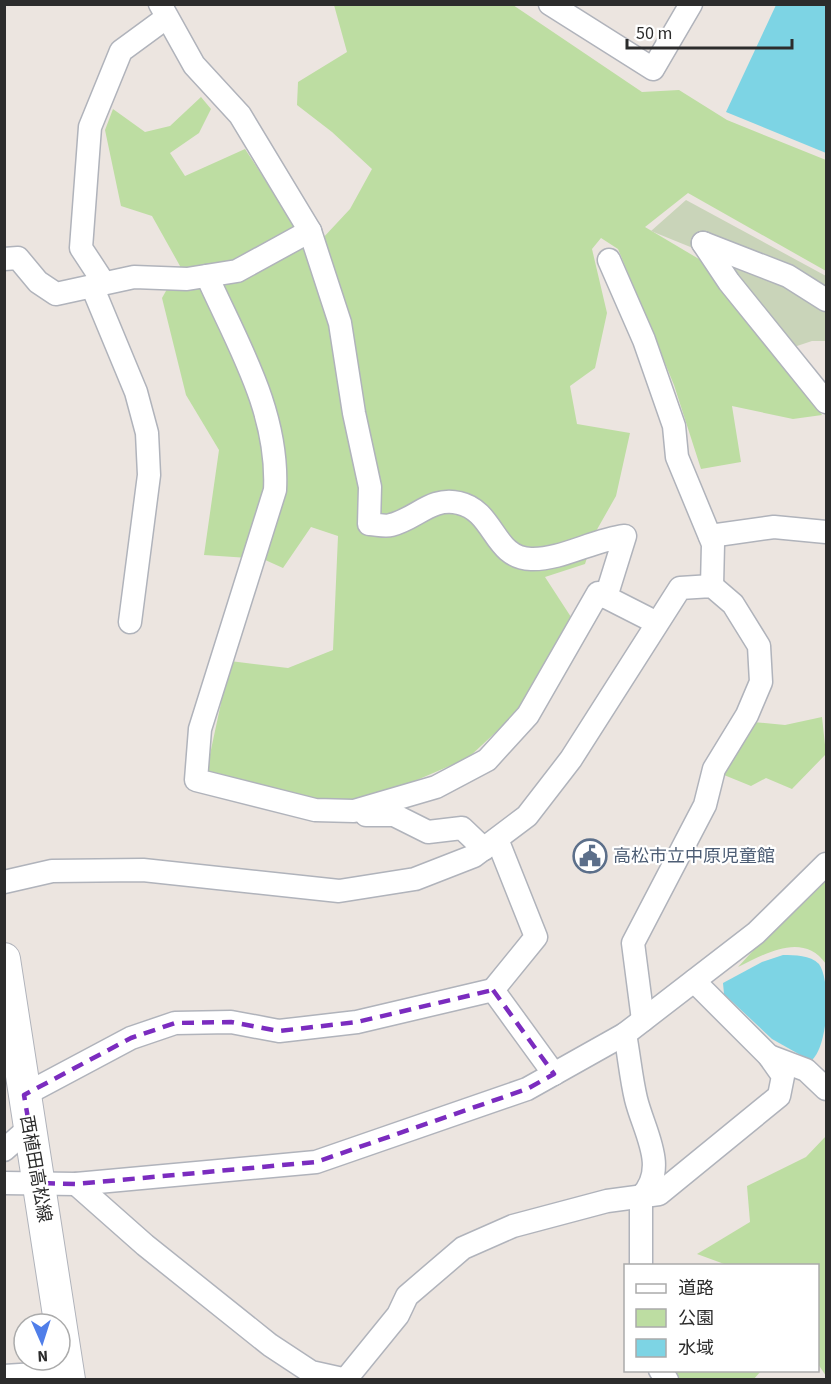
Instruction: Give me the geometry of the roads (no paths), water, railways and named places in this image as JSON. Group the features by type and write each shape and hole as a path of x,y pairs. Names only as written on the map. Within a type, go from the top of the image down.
{"main road":[{"name":"西植田高松線","path":"4,959 28,1129 39,1183 68,1376"}],"street":[{"path":"550,4 653,69 691,4"},
{"path":"130,622 149,475 147,433 136,392 98,284 81,248 90,127 121,51 163,11 194,65 240,115 310,231 340,323 354,413 370,487 369,524 389,526 437,501 459,503 478,510 501,546 514,556 529,560 549,559 582,546 624,536 606,597"},
{"path":"4,259 18,258 38,282 56,294 134,277 187,279 237,271 310,231"},
{"path":"826,300 788,276 703,243 729,282 826,402"},
{"path":"609,260 644,340 674,426 678,456 713,544 712,586"},
{"path":"24,1095 131,1038 175,1023 231,1022 279,1031 357,1022 493,990 536,937 490,844 462,828 428,831 394,815 315,810 196,780 200,729 275,490 276,465 272,432 256,383 207,276"},
{"path":"710,536 774,527 826,532"},
{"path":"4,882 52,871 142,870 339,891 415,879 474,856 527,816 571,759 680,588 712,586 733,604 759,646 761,682 747,715 714,769 705,805 633,943 636,1100 651,1144 654,1161 651,1186 641,1197 641,1264"},
{"path":"354,811 436,787 487,760 528,715 598,594 657,623"},
{"path":"4,1183 76,1184 316,1162 526,1089 634,1027 756,933 826,864"},
{"path":"76,1184 145,1245 270,1345 311,1372 346,1379 398,1315 407,1296 462,1248 513,1226 607,1201 659,1194 779,1096 783,1076 769,1056 694,981"},
{"path":"493,990 554,1074"},
{"path":"769,1056 806,1070 826,1089"},
{"path":"4,1150 28,1129"},
{"path":"4,1376 68,1376"}],"water":[{"path":"776,5 826,5 826,153 726,112"},
{"path":"783,955 807,957 819,964 823,972 826,998 825,1028 822,1042 811,1061 772,1039 724,994 723,983 762,962"}],"place":[{"name":"高松市立中原児童館","path":"590,856"}]}
